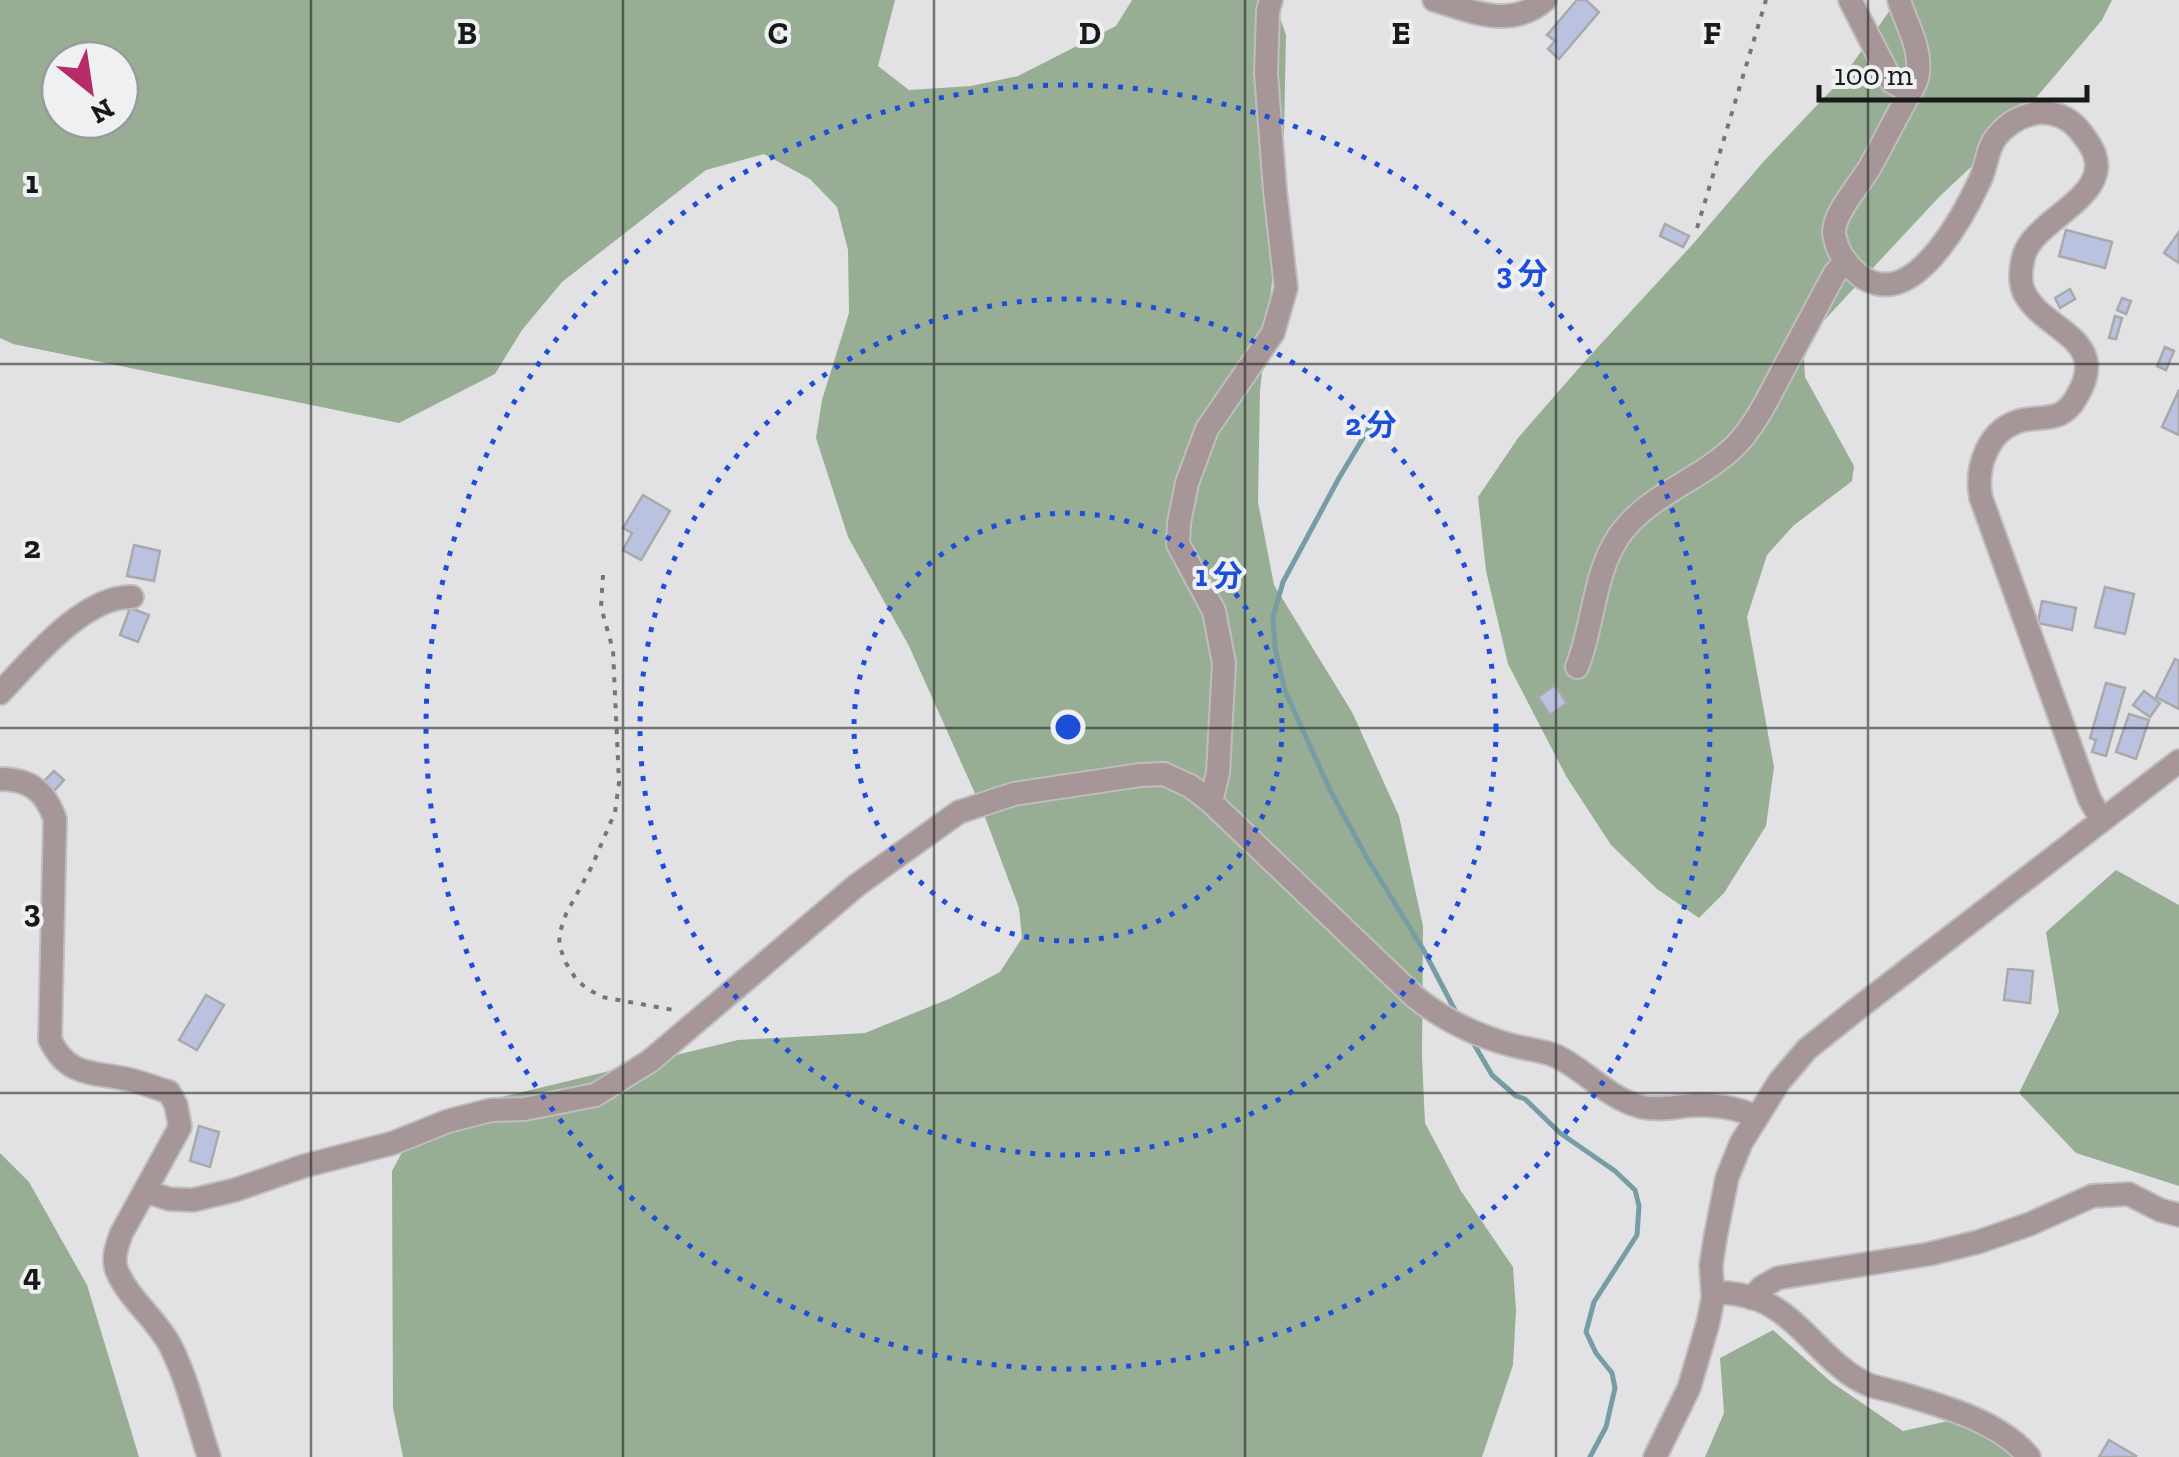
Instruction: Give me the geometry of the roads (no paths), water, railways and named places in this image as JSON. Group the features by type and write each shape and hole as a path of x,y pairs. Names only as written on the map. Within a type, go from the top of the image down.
{"street":[{"path":"1211,802 1218,773 1224,663 1214,611 1178,544 1179,523 1186,483 1207,429 1273,333 1286,288 1266,73 1271,0"},
{"path":"1434,0 1498,17 1521,15 1545,0"},
{"path":"1850,0 1892,82 1910,92"},
{"path":"1899,0 1916,44 1918,73 1873,162 1839,216 1834,232 1837,246 1853,269 1878,285 1894,283 1921,269 1958,222 1984,172 1996,137 2019,118 2048,112 2069,120 2096,159 2090,185 2024,252 2020,274 2024,294 2068,332 2083,352 2086,368 2078,396 2054,418 2024,420 2004,429 1986,451 1977,479 2088,798 2101,819"},
{"path":"1577,667 1601,578 1622,532 1644,511 1736,446 1763,407 1835,273 1846,261"},
{"path":"0,693 86,612 118,596 132,597"},
{"path":"0,758 10,766 8,780 26,782 49,803 55,819 50,1040 58,1055 78,1070 168,1092 176,1105 180,1127 121,1234 115,1250 116,1268 171,1346 209,1457"},
{"path":"1655,1457 1689,1388 1708,1323 1713,1292 1711,1264 1727,1178 1756,1117 1779,1082 1807,1049 2179,761"},
{"path":"145,1191 170,1200 193,1200 392,1143 477,1113 595,1096 650,1061 857,885 959,812 1014,794 1140,775 1164,774 1211,802 1414,997 1453,1024 1554,1055 1615,1096 1642,1107 1720,1107 1756,1117"},
{"path":"1751,1298 1778,1278 1929,1254 1978,1242 2092,1196 2129,1194 2160,1210 2179,1214"},
{"path":"1713,1292 1740,1294 1782,1314 1833,1362 1868,1384 1982,1422 2011,1438 2028,1457"}],"waterway":[{"path":"1369,428 1283,582 1273,617 1275,648 1285,691 1331,792 1458,1016"},
{"path":"1471,1039 1492,1075 1635,1190 1639,1206 1637,1235 1594,1302 1586,1332 1612,1373 1615,1388 1606,1427 1590,1457"}]}
